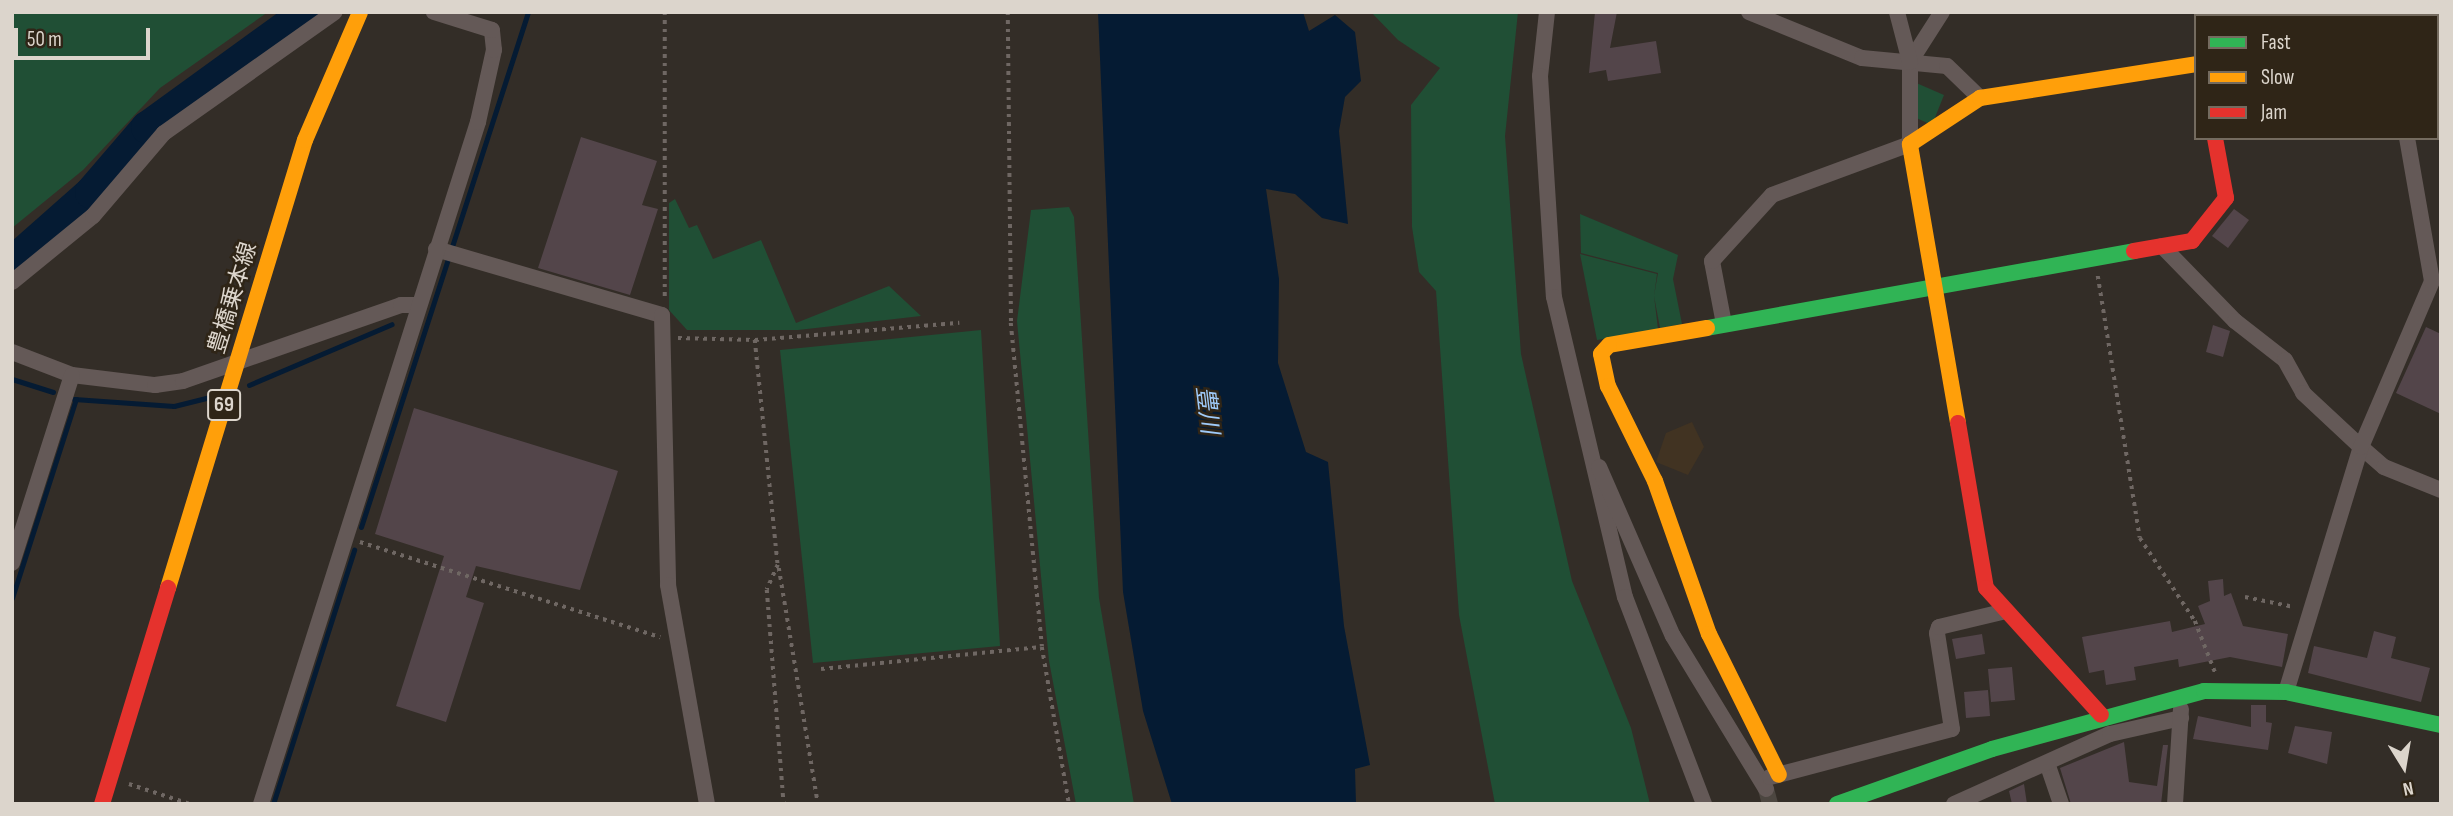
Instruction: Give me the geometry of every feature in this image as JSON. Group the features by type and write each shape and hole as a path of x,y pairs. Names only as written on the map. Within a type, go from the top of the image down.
{"street":[{"path":"12,282 93,216 164,133 335,12"},
{"name":"豊橋乗本線","path":"102,804 305,140 360,12"},
{"path":"261,804 478,122 496,36 434,12"},
{"path":"1547,12 1540,76 1554,297 1625,597 1704,804"},
{"path":"1749,12 1862,58 1910,62 1954,70 1980,98"},
{"path":"1897,12 1910,62 1910,144 1982,575 2006,611 2101,715"},
{"path":"1910,62 1942,12"},
{"path":"1724,324 1712,261 1772,195 1910,144 1980,98 2194,64"},
{"path":"1769,781 1709,634 1655,481 1608,386 1601,354 1608,345 2192,242 2222,207 2215,140"},
{"path":"2286,692 2361,447 2432,281 2407,140"},
{"path":"2162,246 2235,321 2285,360 2303,393 2361,447 2384,467 2441,490"},
{"path":"439,249 662,315 673,635 707,804"},
{"path":"12,352 72,375 155,385 237,361 401,305 418,305"},
{"path":"12,563 72,375"},
{"path":"1594,459 1673,636 1769,781"},
{"path":"1769,781 1952,729 1939,627 2006,611"},
{"path":"1837,804 2101,715 2180,694 2222,690 2286,692 2441,725"},
{"path":"2175,804 2180,694"},
{"path":"1954,804 2110,734 2181,718"},
{"path":"2047,762 2061,804"}],"path":[{"path":"662,315 664,12"},
{"path":"1008,12 1012,323 1042,647 1069,804"},
{"path":"2095,258 2140,538 2195,621 2222,690"},
{"path":"664,338 755,340 958,323"},
{"path":"755,340 778,565 818,804"},
{"path":"347,538 660,637 673,635"},
{"path":"778,565 767,590 784,804"},
{"path":"2245,597 2310,610"},
{"path":"821,669 1042,647"},
{"path":"110,778 190,804"}],"shaded area":[{"path":"1692,422 1704,447 1688,475 1656,462 1666,433"}],"green space":[{"path":"12,12 268,12 160,88 83,170 12,228"},
{"path":"1371,12 1518,12 1505,136 1521,354 1572,581 1631,728 1650,804 1495,804 1459,615 1436,291 1419,272 1412,227 1411,105 1440,68 1398,40"},
{"path":"1914,82 1944,95 1932,125 1914,117"},
{"path":"675,199 689,228 697,225 713,259 761,240 796,323 889,286 921,316 798,330 687,330 669,310 669,203"},
{"path":"1069,207 1074,217 1099,598 1134,804 1076,804 1049,661 1017,321 1031,210"},
{"path":"1580,214 1678,255 1673,279 1682,324 1660,328 1654,296 1658,273 1581,253"},
{"path":"1580,254 1657,274 1654,296 1658,329 1597,340"},
{"path":"981,330 1000,646 813,663 780,350"}],"water":[{"name":"豊川","path":"1098,12 1303,12 1309,31 1335,15 1355,32 1361,81 1345,97 1339,131 1348,224 1322,218 1295,194 1266,189 1279,279 1278,363 1306,452 1328,462 1344,626 1370,765 1355,769 1356,804 1172,804 1143,711 1123,592"}],"building":[{"path":"1595,12 1617,12 1610,48 1656,41 1661,73 1608,81 1606,70 1589,73"},
{"path":"581,137 657,161 642,205 658,209 630,295 538,268"},
{"path":"2234,209 2249,220 2228,248 2212,236"},
{"path":"2213,325 2230,331 2223,357 2206,352"},
{"path":"2426,327 2441,334 2441,414 2396,393"},
{"path":"414,408 618,471 580,590 476,566 466,597 484,603 446,722 396,706 444,556 375,534"},
{"path":"2223,579 2224,596 2231,593 2243,626 2288,634 2282,667 2230,657 2179,667 2178,659 2134,667 2136,680 2106,685 2104,670 2089,673 2082,637 2170,621 2172,632 2205,624 2198,606 2210,601 2208,581"},
{"path":"2374,631 2396,637 2391,658 2430,668 2421,702 2308,673 2314,646 2367,658"},
{"path":"1982,634 1985,654 1956,659 1952,639"},
{"path":"2012,667 2015,700 1991,702 1988,669"},
{"path":"1988,690 1990,716 1966,718 1964,692"},
{"path":"2251,705 2266,705 2266,722 2272,723 2268,750 2193,739 2198,716 2251,727"},
{"path":"2295,726 2332,732 2327,764 2288,753"},
{"path":"2124,742 2129,782 2157,786 2163,745 2168,745 2161,804 2071,804 2060,768"},
{"path":"2024,784 2027,804 2012,804 2009,791"}],"waterway":[{"path":"12,262 91,192 147,127 306,12"},
{"path":"361,527 528,12"},
{"path":"249,385 392,324"},
{"path":"12,379 53,392"},
{"path":"74,399 174,406 207,398"},
{"path":"12,598 76,399"},
{"path":"273,804 354,550"}],"tunnel":[{"path":"1766,789 1770,804"}],"traffic: fast":[{"path":"1707,328 2134,251"},
{"path":"1837,804 1992,749 2204,691 2286,692 2441,725"}],"traffic: slow":[{"path":"168,588 305,140 360,12"},
{"path":"1958,423 1910,144 1980,98 2194,64"},
{"path":"1707,328 1609,345 1601,354 1608,386 1655,481 1709,634 1779,775"}],"traffic: jam":[{"path":"2134,251 2192,241 2226,198 2215,140"},
{"path":"1958,423 1986,588 2101,715"},
{"path":"102,804 168,588"}]}
